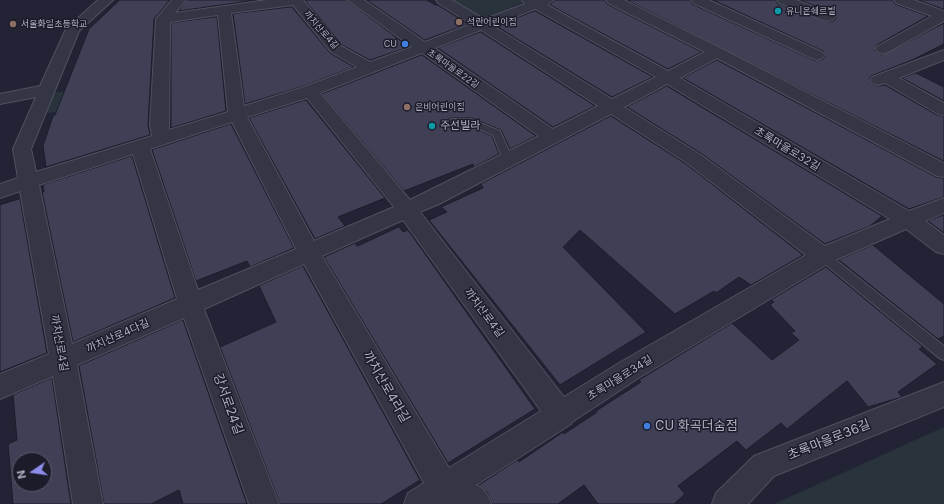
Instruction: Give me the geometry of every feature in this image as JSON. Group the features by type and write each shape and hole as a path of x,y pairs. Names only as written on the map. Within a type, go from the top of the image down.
{"street":[{"name":"까치산로4길","path":"88,504 63,360 22,149 73,29 106,0"},
{"path":"151,143 158,125 163,19 179,0"},
{"name":"까치산로4길","path":"163,19 296,0 336,49 369,68"},
{"name":"초록마을로22길","path":"355,0 552,137"},
{"path":"443,0 694,159 824,256"},
{"path":"613,0 717,52 944,171"},
{"path":"698,0 817,55"},
{"path":"784,0 828,17"},
{"path":"901,0 943,16"},
{"name":"초록마을로32길","path":"422,48 537,1 908,220"},
{"path":"224,10 237,115"},
{"path":"883,49 943,16"},
{"path":"0,191 310,91 422,48"},
{"path":"191,305 432,199 717,52"},
{"path":"944,55 882,78 944,110"},
{"path":"0,99 47,90"},
{"name":"까치산로4길","path":"310,91 407,210 562,415"},
{"name":"까치산로4라길","path":"237,115 309,253 444,489"},
{"name":"강서로24길","path":"151,143 191,305 264,504"},
{"name":"초록마을로34길","path":"419,504 562,415 628,371 824,256 944,205"},
{"path":"908,220 944,246"},
{"name":"까치산로4다길","path":"0,388 191,305"},
{"name":"초록마을로36길","path":"727,504 764,466 944,394"},
{"path":"444,489 471,498 476,504"}],"lane":[{"path":"451,122 472,122 497,132 508,160"},
{"path":"824,256 944,354"}],"shaded area":[{"path":"450,0 521,0 525,2 480,19"},
{"path":"94,88 88,108 40,114 49,93"},
{"path":"944,427 944,504 774,504"}],"building":[{"path":"120,0 170,0 154,19 148,125 150,135 46,167 43,146 53,116 55,115 89,29"},
{"path":"187,0 256,0 179,11"},
{"path":"305,0 347,0 409,47 370,60 342,45"},
{"path":"367,0 427,0 435,5 438,5 468,24 425,40"},
{"path":"556,0 605,0 607,4 702,52 668,69 550,5"},
{"path":"627,0 690,0 692,4 816,61 823,59 826,56 823,51 713,0 776,0 778,4 828,22 834,21 836,18 834,13 800,0 893,0 895,4 928,16 877,45 874,50 882,55 944,23 944,44 912,60 871,76 869,79 872,84 878,86 885,85 937,115 944,116 944,161"},
{"path":"918,0 944,0 944,9"},
{"path":"292,7 330,53 354,67 304,86 245,104 233,14"},
{"path":"535,11 653,77 612,97 496,26"},
{"path":"217,17 226,111 171,128 171,23"},
{"path":"481,32 595,106 553,127 438,48"},
{"path":"422,55 536,136 510,149 501,130 472,118 450,118 445,122 448,126 470,126 492,136 499,154 474,167 473,164 404,191 322,94"},
{"path":"717,60 936,177 944,178 944,197 909,209 683,78"},
{"path":"916,73 944,87 944,101 902,78"},
{"path":"667,86 882,216 870,226 825,244 702,154 627,107"},
{"path":"306,100 385,198 338,217 345,226 315,239 249,118"},
{"path":"611,116 686,164 803,255 751,285 739,277 716,293 714,291 675,314 580,230 563,247 646,332 560,385 429,220 447,212 441,207 483,188 481,184"},
{"path":"231,124 294,248 250,267 247,261 196,281 152,150"},
{"path":"132,156 175,298 73,342 42,192 44,192 43,185"},
{"path":"20,199 47,353 0,372 0,205"},
{"path":"944,215 944,233 928,221"},
{"path":"399,227 403,232 408,230 535,409 448,463 324,257 355,243 357,246"},
{"path":"873,245 944,304 944,336 938,339 839,260"},
{"path":"303,266 420,480 381,504 280,504 220,347 276,322 259,286"},
{"path":"826,267 923,347 919,349 937,364 898,392 902,397 868,407 847,381 787,429 781,423 746,450 737,441 678,486 685,494 674,504 598,504 584,485 558,504 492,504 487,492 479,485 517,460 519,462 563,432 564,434 641,382 639,380 732,323 772,360 799,340 791,333 795,331 770,305 774,302 771,300"},
{"path":"183,320 247,504 183,504 179,490 151,504 104,504 79,366"},
{"path":"52,378 71,504 13,504 12,492 8,444 17,440 13,395"}],"place":[{"name":"유니온쉐르빌","path":"778,11"},
{"name":"석란어린이집","path":"459,22"},
{"name":"서울화일초등학교","path":"13,24"},
{"name":"CU","path":"405,44"},
{"name":"은비어린이집","path":"407,107"},
{"name":"주선빌라","path":"432,126"},
{"name":"CU 화곡더숨점","path":"647,426"}]}
